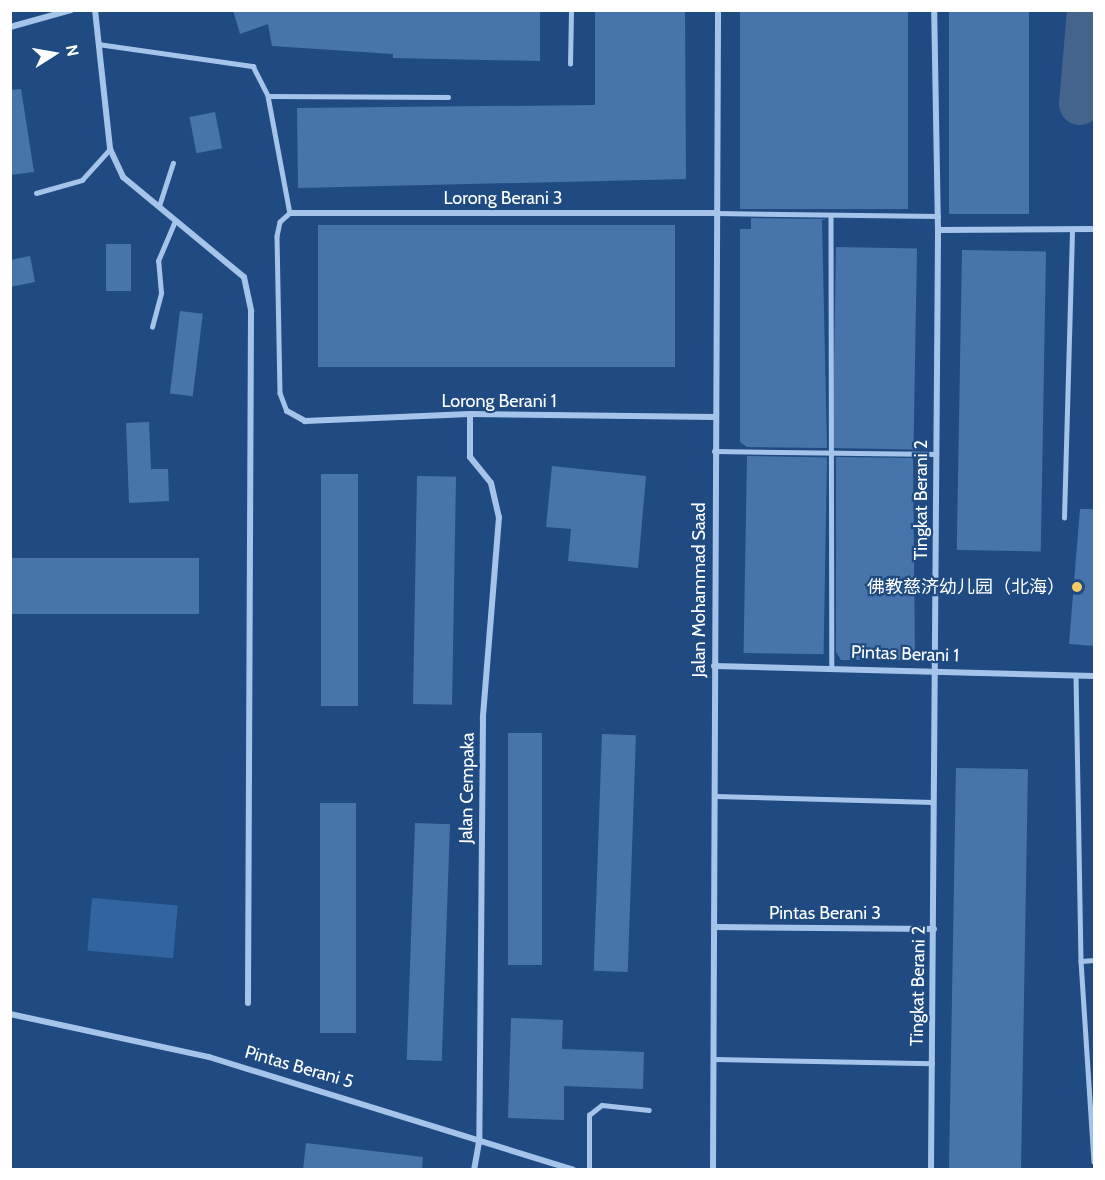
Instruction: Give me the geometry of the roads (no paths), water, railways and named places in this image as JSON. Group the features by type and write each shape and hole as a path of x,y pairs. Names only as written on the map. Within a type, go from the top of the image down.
{"street":[{"path":"10,27 71,10"},
{"path":"95,10 110,149 123,177 244,277 251,311 249,1003"},
{"name":"Jalan Mohammad Saad","path":"713,1170 715,1059 714,417 718,10"},
{"name":"Tingkat Berani 2","path":"931,1170 938,230 934,10"},
{"name":"Lorong Berani 3","path":"290,213 716,213"},
{"path":"938,230 1095,230"},
{"name":"Lorong Berani 1","path":"287,411 305,421 470,414 714,417"},
{"name":"Jalan Cempaka","path":"470,414 470,457 491,483 499,517 483,718 479,1142 474,1170"},
{"name":"Pintas Berani 1","path":"714,666 832,667 1095,676"},
{"name":"Pintas Berani 3","path":"715,927 934,929"},
{"name":"Pintas Berani 5","path":"10,1014 209,1057 382,1107 479,1142 573,1170"}],"lane":[{"path":"570,64 571,10"},
{"path":"99,44 253,66 268,96 290,213 280,222 277,236 280,393 287,411"},
{"path":"268,96 448,97"},
{"path":"36,193 82,180 110,149"},
{"path":"159,206 173,163"},
{"path":"716,213 938,216"},
{"path":"831,216 832,667"},
{"path":"152,327 161,293 158,261 176,221"},
{"path":"1064,518 1072,231"},
{"path":"714,451 936,454"},
{"path":"1076,675 1081,960 1095,1162"},
{"path":"715,796 933,802"},
{"path":"1081,960 1095,960"},
{"path":"715,1059 932,1063"},
{"path":"589,1170 589,1116 602,1105 649,1110"}],"waterway":[{"path":"1080,104 1088,10"}],"place":[{"name":"佛教慈济幼儿园（北海）","path":"1077,587"}]}
